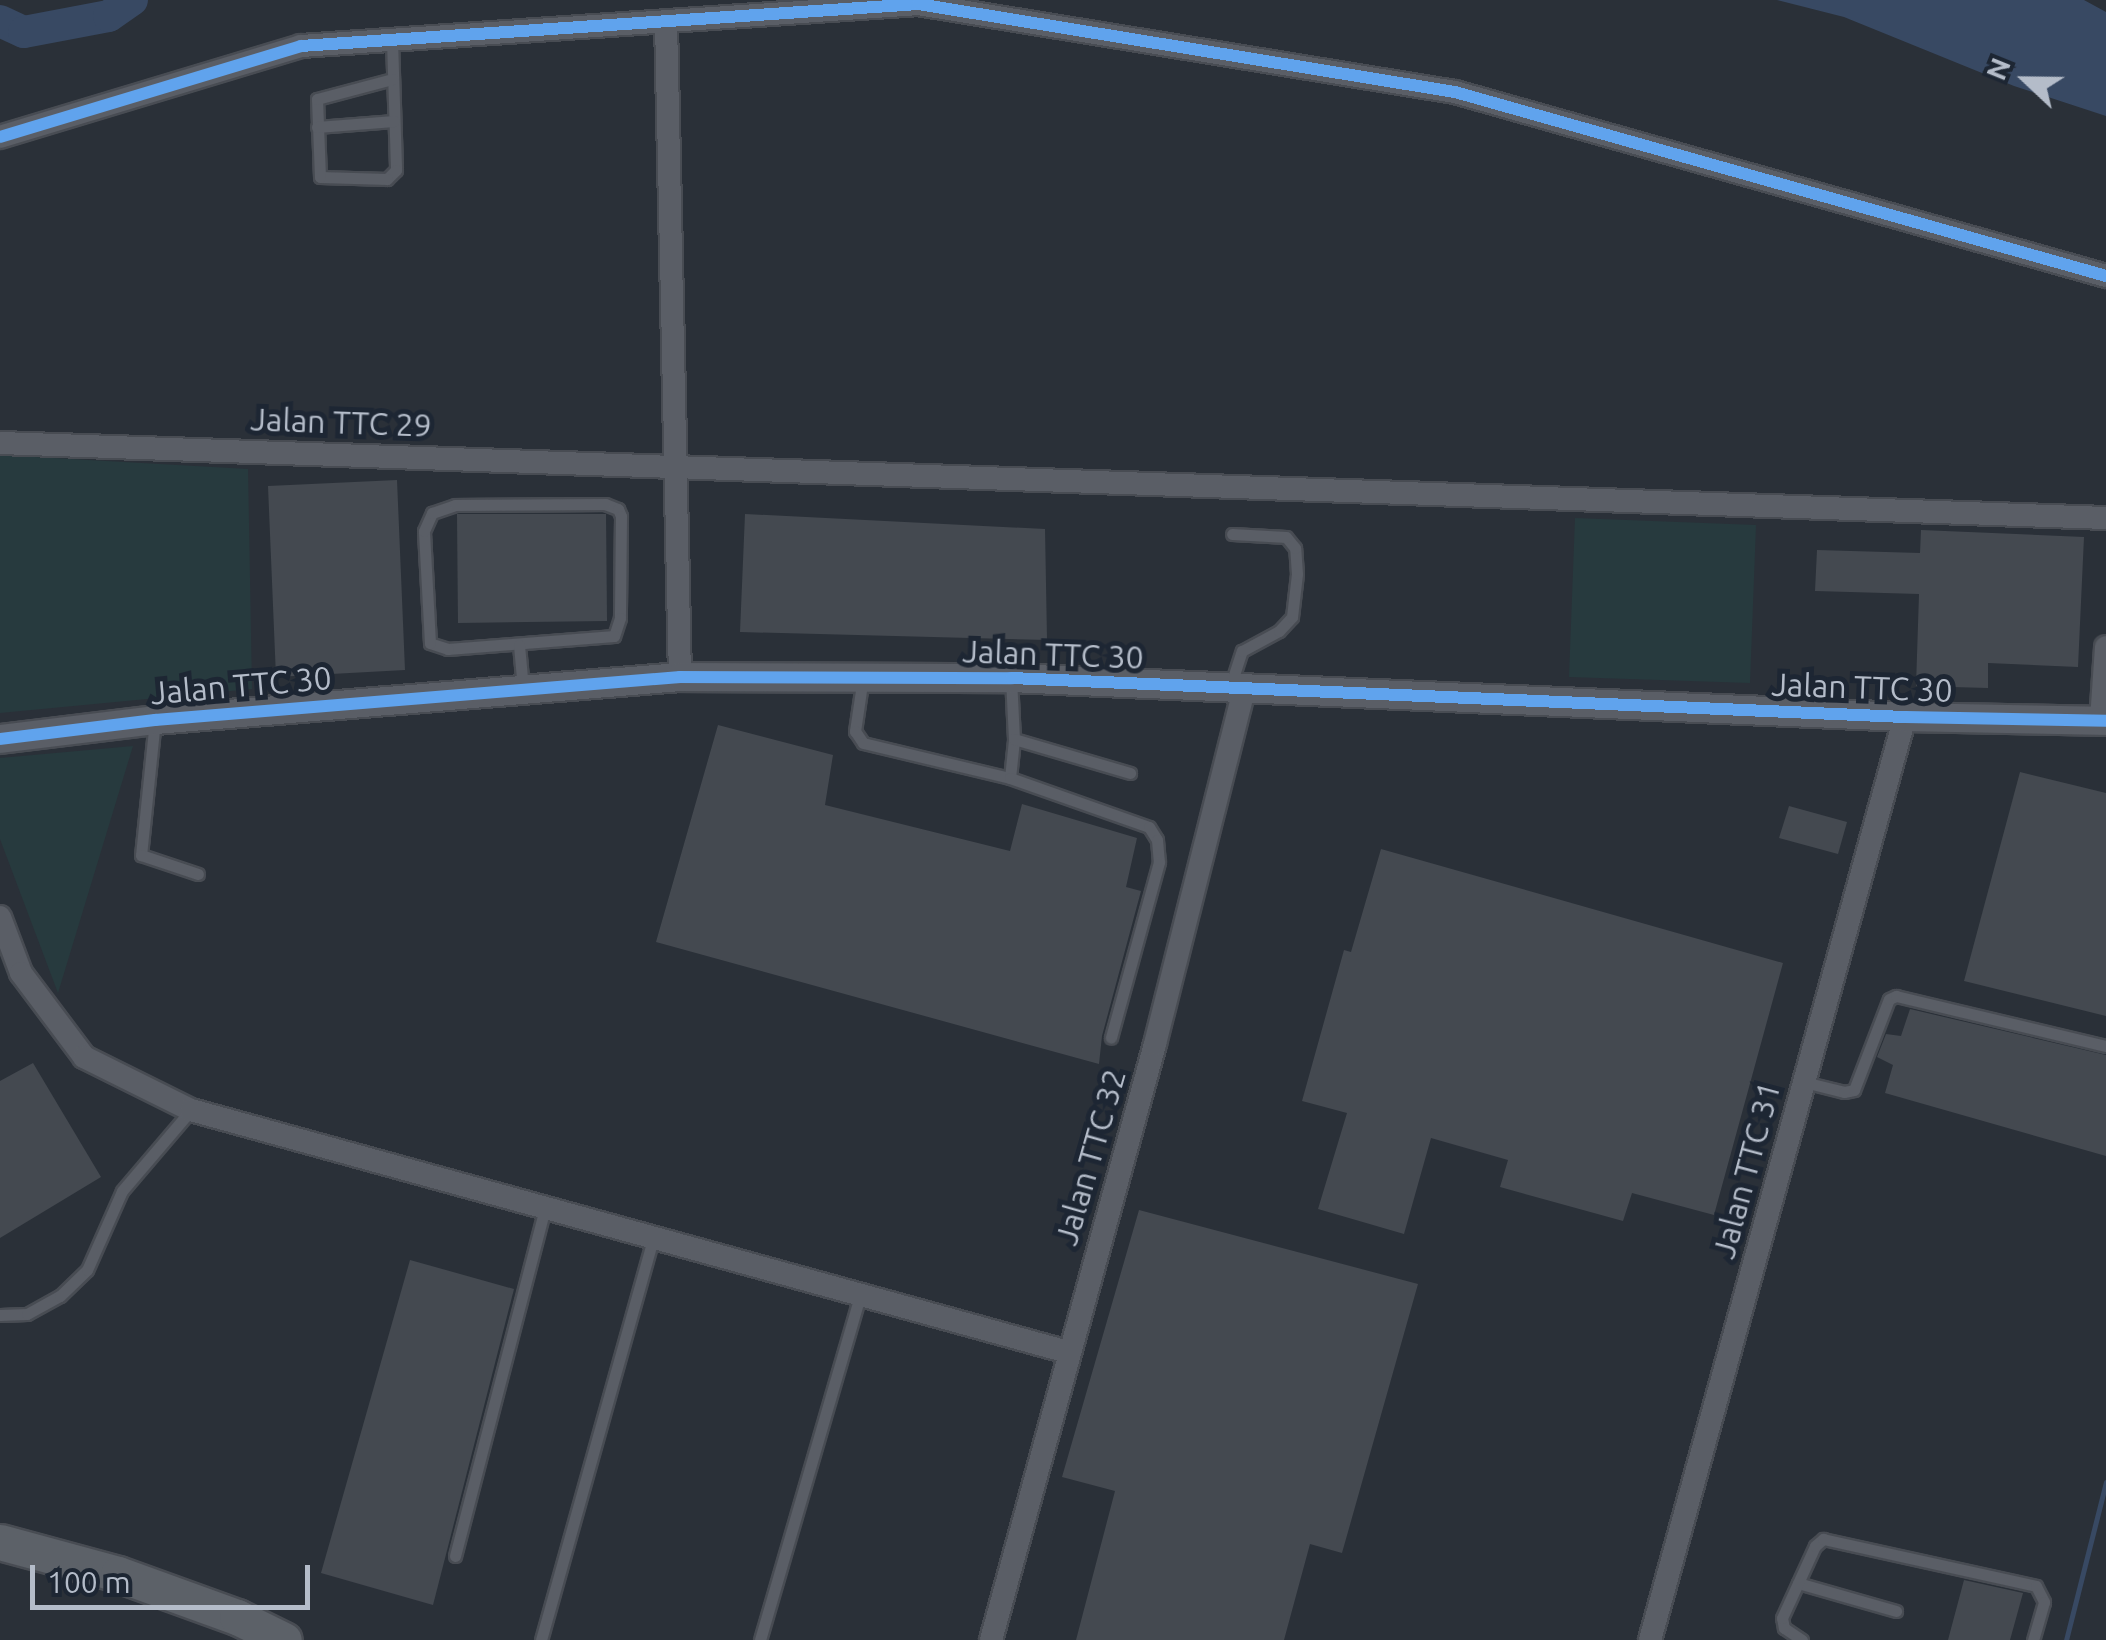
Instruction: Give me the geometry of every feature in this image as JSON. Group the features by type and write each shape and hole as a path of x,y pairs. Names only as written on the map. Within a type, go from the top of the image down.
{"main road":[{"path":"0,1542 118,1574 237,1617 284,1640"}],"street":[{"path":"0,137 301,46 918,4 1454,92 2106,276"},
{"path":"666,21 679,466 680,676"},
{"name":"Jalan TTC 29","path":"0,442 2106,518"},
{"path":"2104,721 2106,647"},
{"name":"Jalan TTC 30","path":"0,738 154,720 680,676 1012,678 1905,717 2104,721"},
{"name":"Jalan TTC 32","path":"990,1640 1156,1044 1237,689"},
{"name":"Jalan TTC 31","path":"1650,1640 1905,717"},
{"path":"0,917 21,973 84,1057 191,1110 1068,1352"}],"lane":[{"path":"392,40 396,170 387,179 320,178 320,96 392,79"},
{"path":"317,127 394,121"},
{"path":"605,504 618,509 620,618 614,636 519,645 448,648 430,643 424,531 432,513 455,506 605,504"},
{"path":"1232,534 1286,537 1295,548 1297,574 1292,617 1279,631 1242,651 1237,689"},
{"path":"519,645 523,689"},
{"path":"863,678 855,731 863,743 1010,778 1149,827 1157,840 1158,862 1111,1038"},
{"path":"1010,778 1014,739 1012,678"},
{"path":"154,720 141,855 198,874"},
{"path":"1014,739 1130,773"},
{"path":"1804,1082 1844,1092 1854,1090 1888,999 1896,996 2106,1046"},
{"path":"0,1314 28,1314 60,1296 87,1270 122,1191 191,1110"},
{"path":"455,1556 545,1209"},
{"path":"541,1640 653,1238"},
{"path":"760,1640 860,1296"},
{"path":"1802,1640 1793,1638 1782,1618 1823,1538 2036,1586 2044,1602 2033,1640"},
{"path":"1798,1583 1896,1611"}],"green space":[{"path":"0,455 248,469 252,689 0,713"},
{"path":"1575,518 1756,525 1750,683 1569,677"},
{"path":"133,746 58,993 0,839 0,758"}],"water":[{"path":"1777,0 2084,0 2106,12 2106,116 2014,86 1844,17"}],"building":[{"path":"397,480 405,670 276,677 268,486"},
{"path":"457,514 606,514 607,621 458,623"},
{"path":"745,514 1045,529 1047,640 740,632"},
{"path":"1921,530 2084,537 2078,667 1988,663 1988,688 1916,686 1919,594 1815,591 1817,550 1920,553"},
{"path":"718,725 833,755 825,805 1010,851 1022,804 1137,838 1126,887 1141,891 1102,1036 1099,1064 656,942"},
{"path":"2020,772 2106,793 2106,1016 1964,981"},
{"path":"1789,806 1847,822 1838,854 1779,838"},
{"path":"1381,849 1783,963 1714,1215 1632,1193 1623,1221 1500,1187 1508,1160 1431,1138 1404,1234 1318,1209 1347,1113 1302,1101 1344,950 1351,952"},
{"path":"1910,1009 2106,1055 2106,1156 1885,1093 1893,1065 1877,1057 1886,1034 1901,1036"},
{"path":"33,1063 101,1177 0,1238 0,1081"},
{"path":"1139,1210 1418,1284 1342,1553 1310,1544 1284,1640 1076,1640 1115,1491 1062,1477"},
{"path":"410,1260 514,1289 433,1605 321,1573"},
{"path":"1964,1580 2023,1593 2010,1640 1948,1640"}],"waterway":[{"path":"0,21 24,32 109,16 132,0"},
{"path":"2066,1640 2106,1482"}],"cycle path":[{"path":"0,137 301,46 918,4 1455,92 2106,276"},
{"path":"0,739 155,720 680,677 1011,678 1905,717 2106,721"}]}
